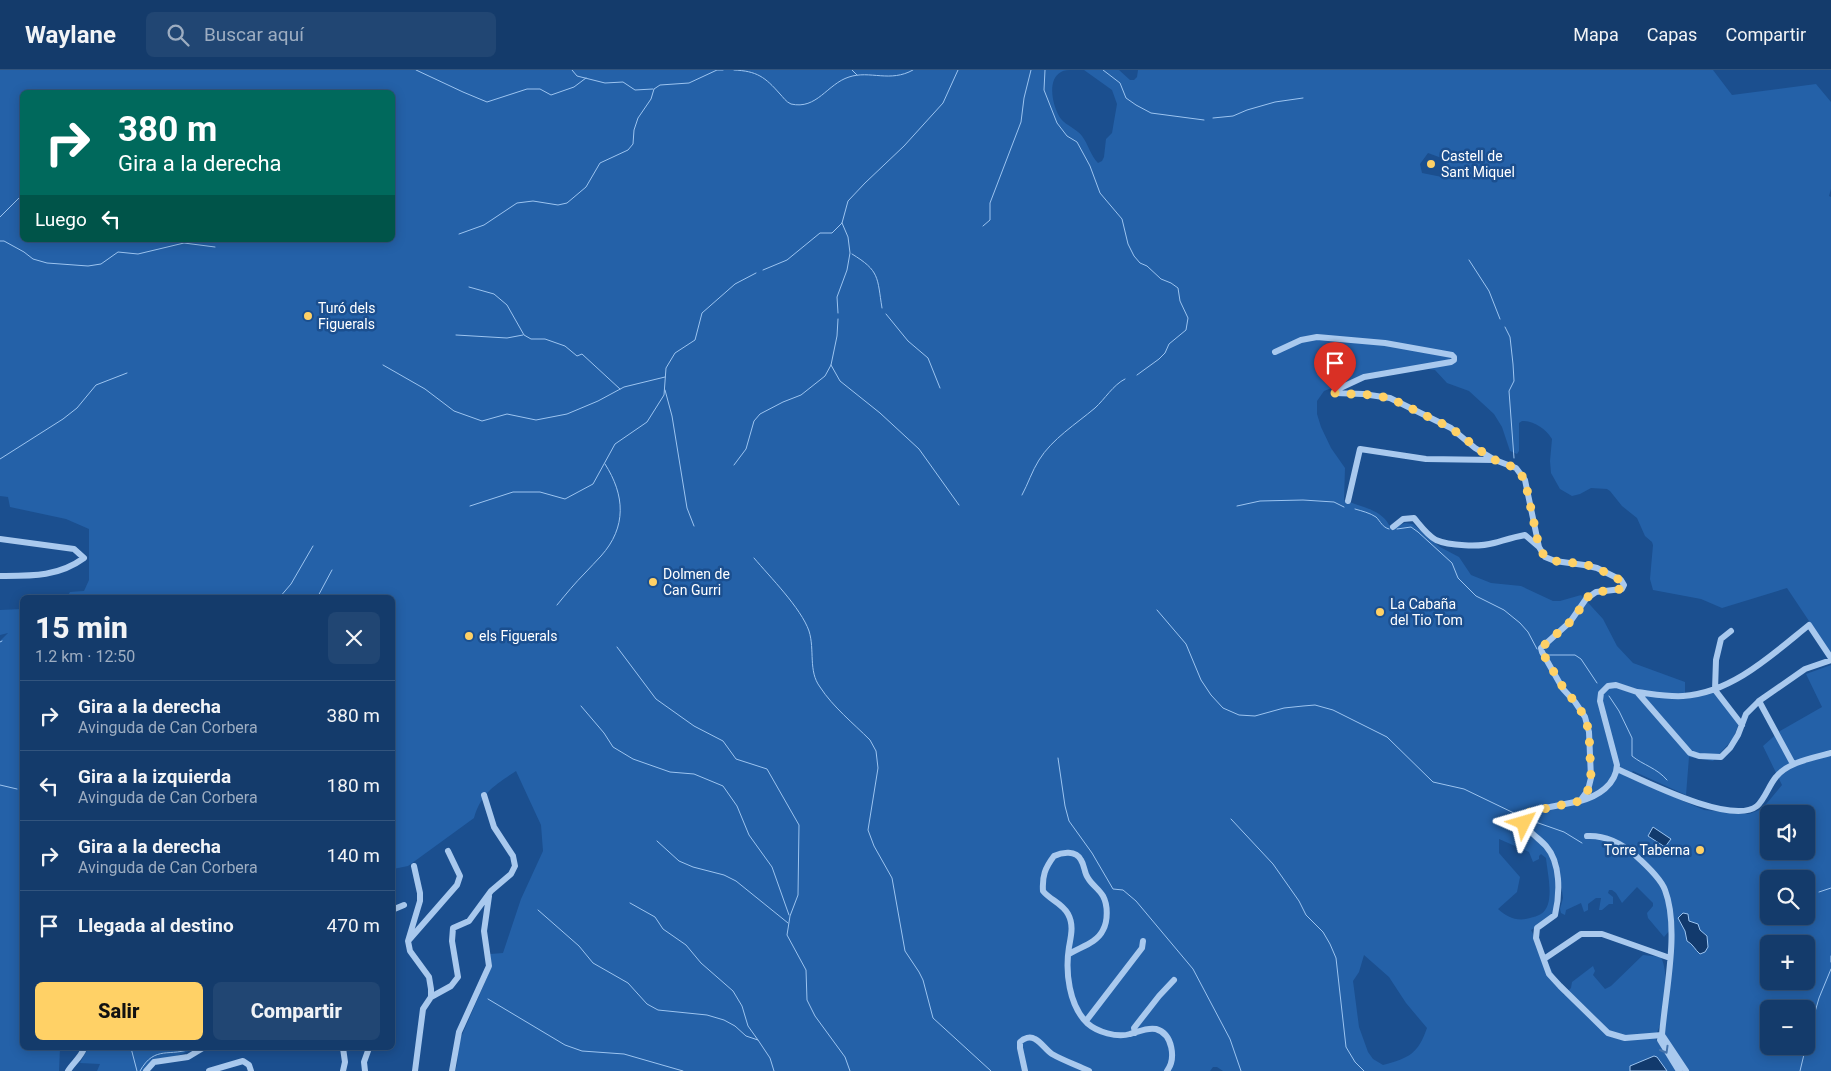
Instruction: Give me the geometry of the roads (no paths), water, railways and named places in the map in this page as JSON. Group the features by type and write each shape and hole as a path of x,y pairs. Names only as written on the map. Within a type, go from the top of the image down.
{"street":[{"path":"1275,352 1301,340 1317,337 1385,343 1452,355 1454,360 1451,362 1364,377 1336,390 1335,393 1363,394 1390,398 1451,428 1495,460 1516,468 1525,480 1539,547"},
{"path":"1348,502 1360,449 1426,459 1495,460"},
{"path":"1393,527 1404,519 1414,518 1428,534 1437,540 1459,545 1492,544 1507,538 1525,535 1539,547 1545,557 1555,561 1584,564 1597,568 1620,580 1624,585 1622,589 1596,592 1586,598 1570,622 1541,648 1564,689 1585,717 1589,732 1591,778 1588,790 1580,801"},
{"path":"0,539 74,549 84,558 73,566 42,576 0,576"},
{"path":"1637,692 1690,753 1699,756 1721,757 1730,748 1746,714 1759,701 1805,669 1831,659 1809,625 1738,679 1715,690 1685,696 1637,692 1616,685 1608,686 1601,693 1600,701 1617,773 1606,788 1592,798 1525,814 1523,819 1528,829 1547,847 1554,859 1558,901 1555,915 1537,928 1536,932 1536,938 1549,974 1608,1033 1625,1038 1662,1035"},
{"path":"1731,631 1721,639 1716,660 1715,690 1742,725"},
{"path":"1759,701 1793,764"},
{"path":"1617,768 1691,801 1712,807 1747,811 1758,805 1777,775 1793,764 1831,752"},
{"path":"415,1071 423,1009 431,997 451,986 458,977 452,941 453,928 469,921 495,887 511,874 515,863 494,827 484,795"},
{"path":"1587,836 1596,836 1620,843 1644,862 1665,889 1672,926 1660,1040 1679,1071"},
{"path":"408,941 457,885 460,876 448,851"},
{"path":"1069,954 1097,938 1107,920 1103,895 1088,879 1079,856 1067,852 1054,856 1043,872 1042,880 1043,891 1064,908 1070,920 1072,934 1069,954 1069,984 1074,1001 1086,1021 1093,1027 1117,1036 1152,1029 1165,1034 1171,1046 1172,1055 1166,1071"},
{"path":"414,866 420,900 408,941 410,951 429,977 431,997"},
{"path":"452,1071 459,1032 488,966 484,931 489,894"},
{"path":"395,909 404,905"},
{"path":"1544,959 1581,934 1602,934 1670,958"},
{"path":"1086,1021 1142,948 1143,941"},
{"path":"1135,1033 1134,1028 1174,980"},
{"path":"1662,1035 1686,1071"},
{"path":"1025,1071 1020,1042 1024,1038 1029,1037 1035,1039 1046,1050 1056,1056 1088,1071"},
{"path":"68,1071 83,1050"},
{"path":"146,1071 154,1062 188,1057 200,1050"},
{"path":"343,1050 346,1062 343,1071"},
{"path":"365,1071 364,1062 367,1050"},
{"path":"212,1070 244,1060 249,1065 251,1071"}],"waterway":[{"path":"416,70 487,102 527,89 540,89 551,95 574,87 586,78"},
{"path":"572,70 577,76 605,83 623,82 635,90 653,89"},
{"path":"459,234 484,225 517,203 533,201 558,205 567,203 586,187 600,163 628,150 633,144 634,130 638,118 651,99 654,89 660,85 689,83 717,70 723,70"},
{"path":"734,70 760,76 770,83 788,102 800,105 815,100 841,80 849,77 857,75 896,76 913,70"},
{"path":"852,70 857,75"},
{"path":"763,270 787,260 820,233 832,233 842,223 848,201 904,146 943,103 958,70"},
{"path":"983,226 990,220 990,203 1021,122 1024,98 1031,70"},
{"path":"1045,70 1044,90 1057,123 1067,136 1077,142 1090,166 1100,193 1122,219 1128,244 1134,256 1161,279 1178,288 1180,301 1188,318 1186,330 1169,344 1165,353 1159,359 1137,375"},
{"path":"1103,70 1120,83 1126,98 1151,113 1204,120"},
{"path":"1213,118 1233,116 1275,102 1303,98"},
{"path":"0,217 20,197"},
{"path":"838,313 837,297 847,270 850,253 848,237 842,223"},
{"path":"0,241 4,241 33,259 47,263 88,266 101,264 118,252 138,254 184,243 215,247"},
{"path":"852,254 868,265 876,276 882,308"},
{"path":"1469,260 1489,291 1500,319"},
{"path":"470,506 513,492 540,492 565,499 593,484 615,444 647,422 664,395 666,368 675,353 695,340 702,313 735,284 756,273"},
{"path":"469,287 494,294 507,305 524,335 531,339 545,339 565,346 577,356 582,354 620,389"},
{"path":"886,314 908,341 928,358 940,388"},
{"path":"734,465 746,449 754,421 760,414 801,395 825,376 831,365 837,336 838,319"},
{"path":"1505,327 1510,337 1513,364 1514,381 1509,391 1514,458"},
{"path":"456,335 507,338 523,335"},
{"path":"383,365 425,389 454,411 482,421 507,414 536,420 567,414 598,401 624,387 665,377"},
{"path":"831,365 840,381 880,413 919,449 959,505"},
{"path":"0,459 63,419 77,408 96,385 127,373"},
{"path":"1022,495 1044,452 1125,379"},
{"path":"665,390 672,416 687,508 694,526"},
{"path":"557,605 601,556 615,534 619,522 619,499 612,476 605,464"},
{"path":"1237,506 1260,501 1303,500 1334,502 1344,507"},
{"path":"1355,509 1376,517 1383,526 1389,529"},
{"path":"1397,529 1411,527 1418,532 1452,563 1458,578 1476,596 1504,610 1520,623 1528,632 1537,649"},
{"path":"282,595 291,584 313,546"},
{"path":"754,558 784,593 805,622 811,638 816,681 837,708 870,740 876,751 878,768 868,830 874,846 892,878 905,951 923,980 933,1018 991,1071"},
{"path":"319,595 332,570"},
{"path":"1157,610 1186,644 1201,680 1223,708 1239,715 1255,716 1284,708 1315,705 1333,710 1387,737 1433,782 1464,789 1518,815"},
{"path":"617,647 656,699 694,726 723,741 736,759 767,769 799,825 798,895 790,916 787,935 806,970 807,1000 815,1016 845,1057 850,1071"},
{"path":"1547,655 1575,655 1581,659 1597,683"},
{"path":"1609,696 1619,711 1632,738 1632,756 1659,772 1667,780"},
{"path":"581,706 604,733 613,747 633,759 670,772 694,774 723,786 737,806 749,835 772,867 789,915"},
{"path":"1058,758 1069,821 1092,853 1113,889 1123,890 1136,901 1193,969 1230,1039 1241,1071"},
{"path":"0,785 17,789"},
{"path":"1231,819 1273,864 1299,901 1306,915 1323,932 1330,944 1336,958 1346,1047 1355,1062 1364,1071"},
{"path":"1527,819 1564,832 1582,843"},
{"path":"657,841 679,861 693,867 724,875 736,881 788,923"},
{"path":"1819,892 1831,888"},
{"path":"630,903 655,917 663,929 686,945 701,963 733,991 742,1006 748,1026 758,1040"},
{"path":"538,910 579,946 593,963 628,983 647,1004 658,1010 707,1015 724,1020 735,1026 746,1036 758,1040 770,1058 774,1071"},
{"path":"1831,956 1831,962"},
{"path":"1815,1012 1831,969"},
{"path":"488,999 565,1045 582,1051 624,1054 683,1071"},
{"path":"132,1050 137,1071"},
{"path":"140,1071 151,1057 157,1054 188,1050"},
{"path":"1800,1071 1804,1055"}],"place":[{"name":"Castell de Sant Miquel","path":"1431,164"},
{"name":"Turó dels Figuerals","path":"308,316"},
{"name":"Dolmen de Can Gurri","path":"653,582"},
{"name":"La Cabaña del Tio Tom","path":"1380,612"},
{"name":"els Figuerals","path":"469,636"},
{"name":"Torre Taberna","path":"1700,850"}]}
